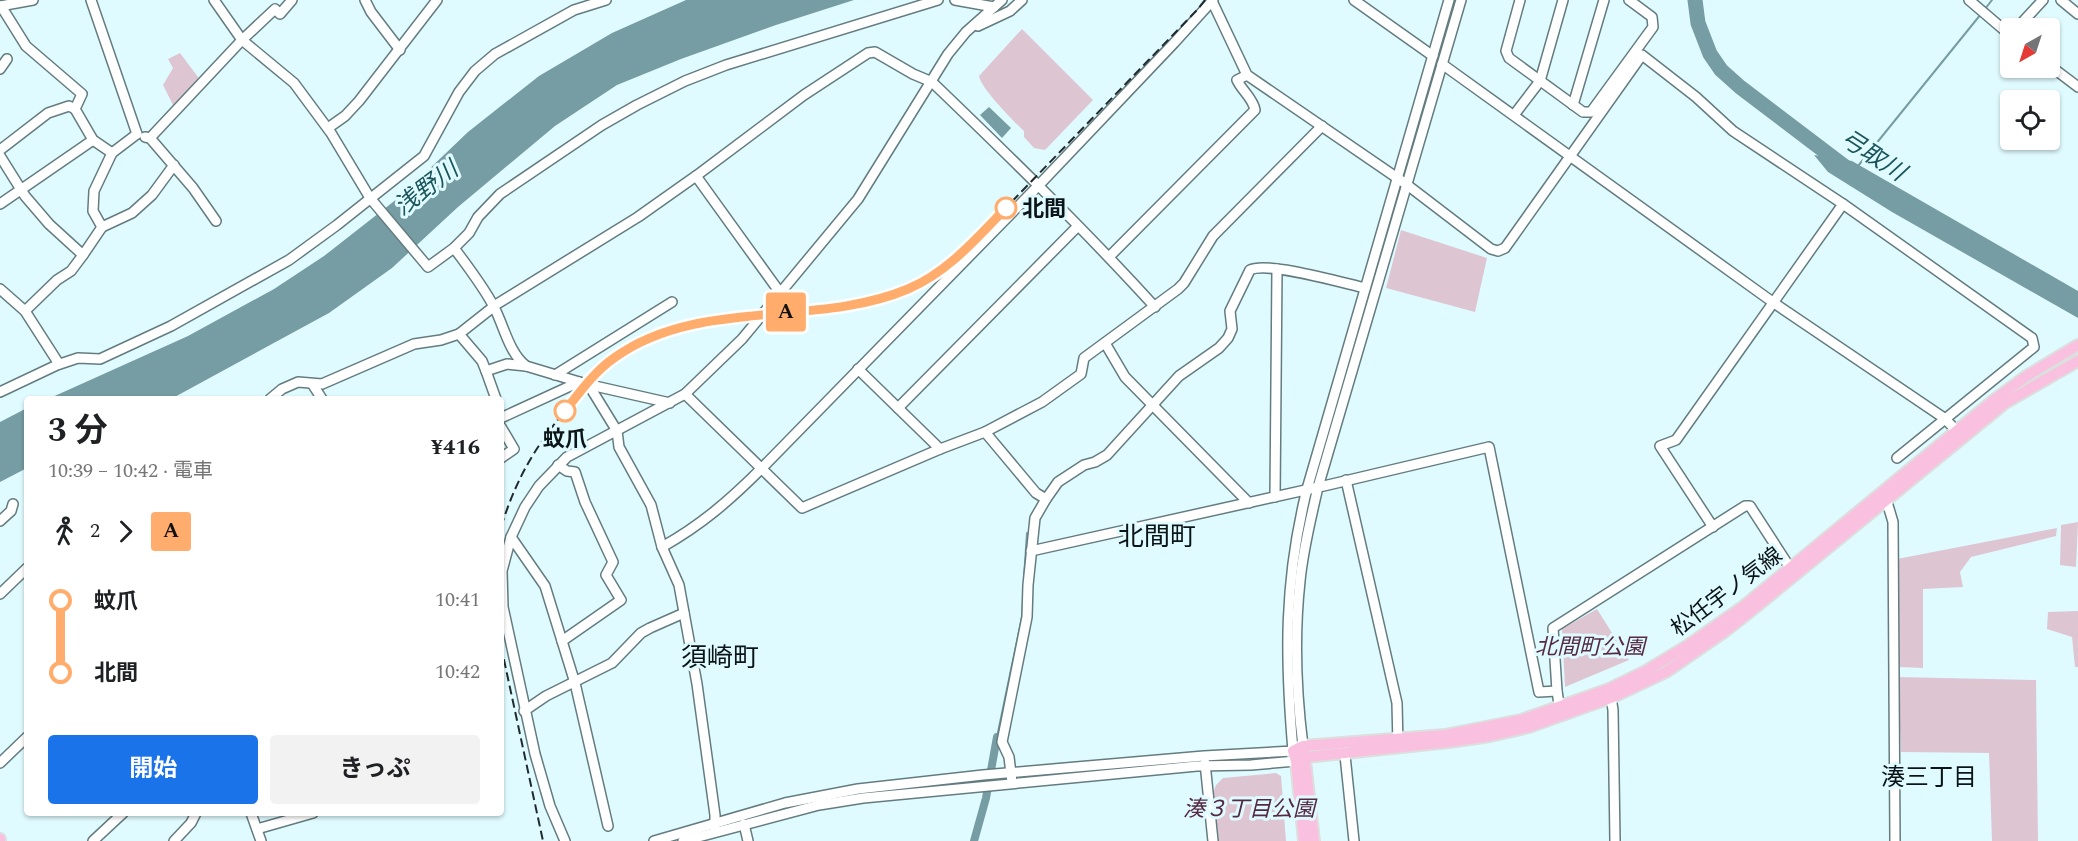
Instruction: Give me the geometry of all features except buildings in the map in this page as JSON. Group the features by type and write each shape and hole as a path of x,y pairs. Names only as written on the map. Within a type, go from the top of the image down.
{"main road":[{"name":"松任宇ノ気線","path":"1300,754 1398,742 1490,736 1529,728 1560,712 1666,672 1724,632 1792,572 1884,498 2025,377 2078,345"},
{"name":"松任宇ノ気線","path":"1960,433 2078,361"},
{"path":"1300,754 1304,841"},
{"path":"1300,754 1314,841"}],"street":[{"path":"33,0 1,6 26,46 82,94 75,109"},
{"path":"91,0 137,134"},
{"path":"214,0 243,40 294,83 328,128 372,200 428,267 454,248 469,233 478,217 500,194 602,125 637,105 686,81 726,65 938,0"},
{"path":"150,138 274,9 280,14 292,0"},
{"path":"365,0 371,12 400,50"},
{"path":"328,128 345,116 359,101 437,0"},
{"path":"0,392 59,364 78,358 100,359 171,326 289,260 372,200 424,156 459,92 475,71 495,54 574,9 606,0"},
{"path":"955,0 994,7"},
{"path":"504,563 511,537 525,507 539,486 558,465 567,457 685,394 742,339 858,199 948,54 966,32 1002,0"},
{"path":"966,32 1010,11 1022,0"},
{"path":"1354,0 1433,56"},
{"path":"1300,754 1288,690 1286,648 1296,533 1449,0"},
{"path":"1300,754 1297,619 1306,537 1318,487 1461,0"},
{"path":"1520,0 1506,51 1509,58 1573,105 1583,111 1591,112 1653,27 1652,17 1629,0"},
{"path":"1514,115 1540,81 1563,0"},
{"path":"1573,105 1604,0"},
{"path":"1969,0 2000,26"},
{"path":"2027,18 2043,0"},
{"path":"2061,0 2078,14"},
{"path":"662,547 693,529 723,506 761,469 1039,185 1212,1 1247,75 1406,184 1491,249 1498,251 1505,248 1641,56 1696,98 1733,131 1842,204 2032,339 2034,347 1897,458"},
{"path":"273,396 282,388 298,382 322,384 414,344 441,340 459,334 497,304 638,217 804,95 868,53 875,52 932,82 1039,185 1155,306"},
{"path":"0,69 7,59"},
{"path":"1442,64 1774,303 1944,418 1960,433"},
{"path":"2060,73 2078,87"},
{"path":"1110,257 1255,110 1254,104 1240,88 1238,80 1247,75"},
{"path":"0,150 48,113 69,106 75,109 93,140 112,153"},
{"path":"685,394 802,508 940,448 985,432 1042,402 1081,374 1084,358 1184,283 1213,236 1322,126"},
{"path":"137,134 150,138 193,188 216,220"},
{"path":"102,226 93,211 94,191 112,153 137,134"},
{"path":"0,204 93,140"},
{"path":"0,156 49,224 83,255"},
{"path":"25,311 57,280 71,270 102,226 132,213 152,195 174,165"},
{"path":"696,176 781,294"},
{"path":"1713,527 1660,446 1676,440 1842,204"},
{"path":"898,408 1077,227"},
{"path":"454,248 480,282 518,359 526,366"},
{"path":"1009,776 1009,757 1002,742 1027,617 1035,518 1046,498 1058,482 1084,465 1095,462 1107,454 1179,376 1219,348 1228,338 1232,329 1230,311 1250,270 1256,267 1277,268 1365,288"},
{"path":"1275,497 1277,268"},
{"path":"0,288 25,311 59,364"},
{"path":"555,375 672,302"},
{"path":"459,334 482,361 495,396"},
{"path":"1105,343 1125,377 1250,503"},
{"path":"486,371 507,364 526,366 582,383 670,403"},
{"path":"858,369 940,448"},
{"path":"504,414 582,383 590,387 617,431 619,447 651,505 662,547 679,585 697,684 715,827"},
{"path":"313,385 320,396"},
{"path":"504,432 514,449 504,456"},
{"path":"985,432 1036,493 1046,498"},
{"path":"1031,551 1489,447 1539,692 1557,691"},
{"path":"558,465 567,471 575,472 585,502 613,562 606,575 621,600 562,641"},
{"path":"1346,480 1397,703 1398,742"},
{"path":"1884,498 1893,522 1895,841"},
{"path":"0,521 11,511 12,504"},
{"path":"1560,712 1553,628 1745,506 1750,506 1792,572"},
{"path":"511,537 545,586 575,681 609,826"},
{"path":"0,594 24,571"},
{"path":"504,612 535,754 550,806 565,841"},
{"path":"525,711 546,696 612,663 641,633 684,613"},
{"path":"1611,693 1615,841"},
{"path":"0,763 24,740"},
{"path":"1344,749 1354,841"},
{"path":"683,841 715,827 785,803 858,789 983,775 1009,776 1300,754"},
{"path":"1205,761 1213,841"},
{"path":"654,841 715,827 744,824 852,799 997,784 1009,776"},
{"path":"93,841 120,816"},
{"path":"174,841 194,816"},
{"path":"252,816 261,841"},
{"path":"257,829 303,816"},
{"path":"744,824 747,841"}],"green space":[{"path":"1022,29 1093,100 1045,150 1034,148 1024,137 1024,131 991,96 979,76"},
{"path":"180,53 198,77 198,83 175,109 163,85 173,68 168,59"},
{"path":"1401,230 1487,258 1475,312 1386,288"},
{"path":"2078,522 2076,567 2060,565 2061,525"},
{"path":"2057,528 2056,536 1971,557 1960,572 1963,587 1923,589 1923,668 1899,667 1897,559"},
{"name":"北間町公園","path":"1597,609 1629,660 1565,687 1562,629"},
{"path":"2078,611 2078,667 2075,667 2072,637 2047,629 2048,612"},
{"path":"1898,677 2036,680 2038,841 1992,841 1989,753 1901,752"},
{"name":"湊３丁目公園","path":"1276,773 1281,776 1286,841 1219,841 1213,793 1216,785 1223,778"}],"water":[{"name":"浅野川","path":"686,0 854,0 681,59 617,85 555,126 458,207 392,268 329,313 177,396 55,396 188,336 274,289 324,256 402,195 468,132 539,76 612,33"},
{"path":"989,107 1011,128 1002,138 980,115"},
{"path":"1814,155 1852,161 2078,291 2078,318 1892,212 1828,172"},
{"path":"24,410 24,470 0,482 0,422"}],"waterway":[{"name":"弓取川","path":"1695,0 1698,23 1710,54 1721,70 1848,169"},
{"path":"1985,9 1992,0"},
{"path":"1858,166 1981,14"},
{"path":"1024,578 1027,533"},
{"path":"997,737 1022,617 1023,601"},
{"path":"974,841 986,798 997,737"}],"railway":[{"path":"504,518 520,478 536,450 583,388 613,358 644,340 678,328 713,320 821,310 857,304 902,291 932,275 968,247 1205,0"},
{"path":"504,660 543,841"}],"train":[{"name":"A","path":"565,411 592,377 613,358 658,335 711,321 845,306 890,296 910,288 954,260 1006,208"}],"place":[{"name":"北間","path":"1006,208"},
{"name":"蚊爪","path":"565,411"}],"district":[{"name":"北間町","path":"1157,536"},
{"name":"須崎町","path":"720,657"},
{"name":"湊三丁目","path":"1929,777"}]}
